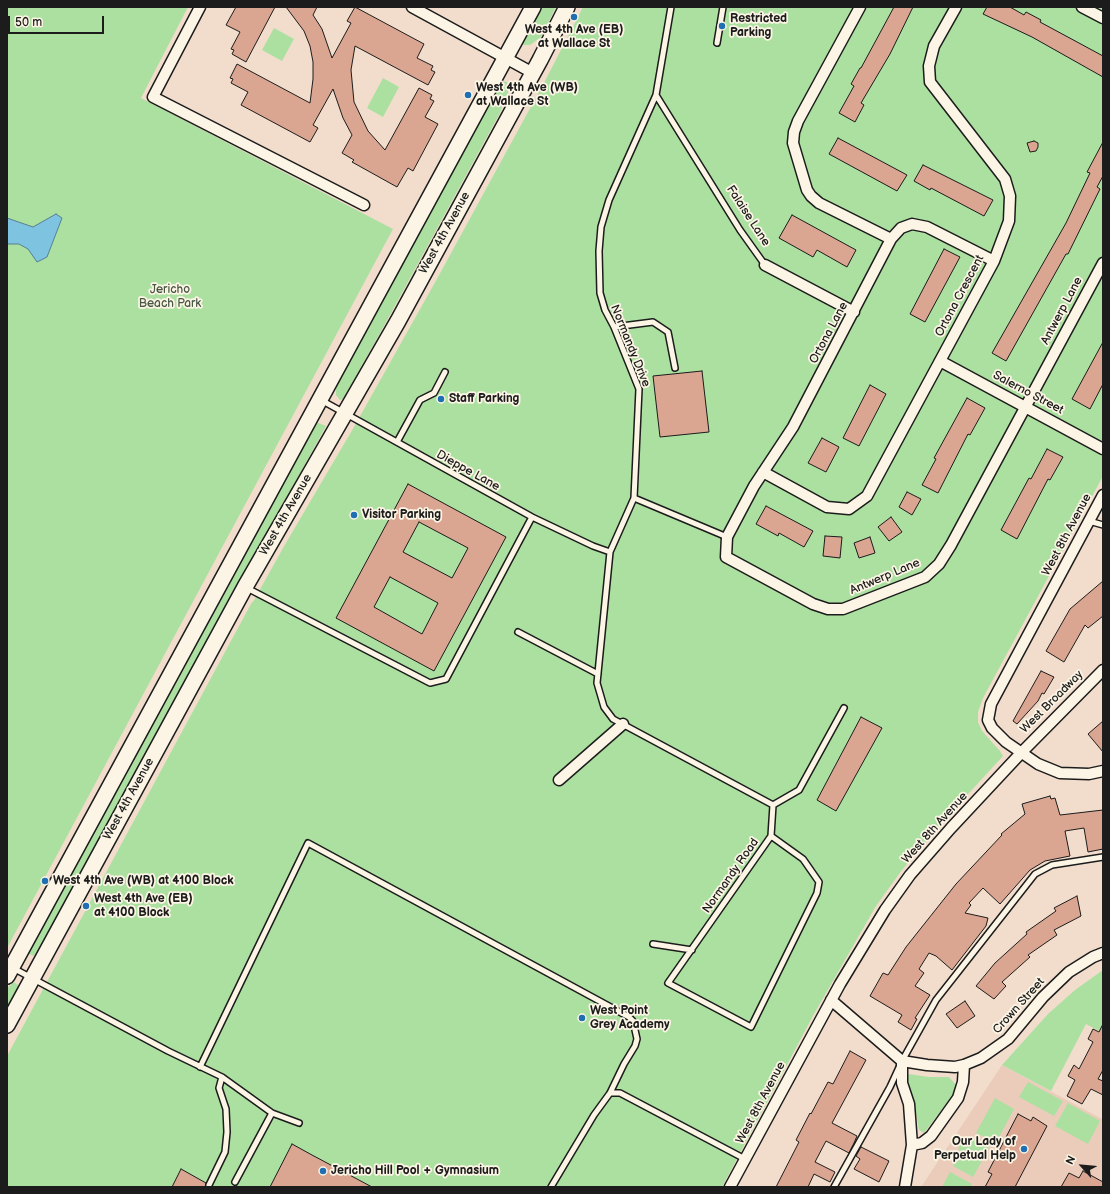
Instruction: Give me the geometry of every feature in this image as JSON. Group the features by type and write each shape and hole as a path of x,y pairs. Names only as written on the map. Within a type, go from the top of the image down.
{"main road":[{"name":"West 4th Avenue","path":"9,972 533,7"},
{"name":"West 4th Avenue","path":"7,1024 245,587 398,321 533,73 566,7"}],"street":[{"path":"200,7 153,97 364,205"},
{"path":"412,7 425,10 533,73"},
{"path":"860,7 798,121 794,132 793,143 807,190 811,196 819,203 891,239"},
{"name":"Ortona Crescent","path":"763,472 827,507 849,509 867,496 994,261 1009,221 1010,196 1005,179 930,82 929,66 934,46 956,7"},
{"path":"1082,7 1103,18"},
{"name":"Ortona Lane","path":"727,537 763,472 793,427 891,239 901,228 912,224 926,227 994,261"},
{"name":"Antwerp Lane","path":"727,537 726,557 813,604 828,608 843,609 924,577 939,564 951,545 1103,263"},
{"name":"Falaise Lane","path":"765,265 854,312"},
{"name":"Salerno Street","path":"940,361 1103,449"},
{"name":"West 8th Avenue","path":"730,1187 831,1000 885,910 910,875 1020,753 992,728 988,720 991,704 1103,495"},
{"name":"West Broadway","path":"1020,753 1103,670"},
{"path":"559,780 623,724"},
{"path":"1020,753 1038,764 1060,773 1089,774 1103,771"},
{"name":"Crown Street","path":"902,1061 955,1067 964,1065 996,1050 1020,1026 1043,997 1058,982 1093,957 1103,953"},
{"path":"831,1000 902,1061 902,1082 909,1104 912,1145 905,1187"},
{"path":"912,1145 922,1143 931,1136 958,1098 964,1082 964,1065"}],"lane":[{"name":"Normandy Drive","path":"623,724 613,719 604,708 597,683 610,552 634,498 640,389 614,327 605,310 600,293 599,251 601,227 609,200 656,95 671,7"},
{"path":"717,44 723,7"},
{"name":"Falaise Lane","path":"656,95 740,230 765,265"},
{"path":"614,327 653,322 668,332 675,368"},
{"path":"397,442 420,400 434,393 445,372"},
{"name":"Dieppe Lane","path":"320,400 532,517 593,546 610,552"},
{"path":"634,498 727,537"},
{"path":"245,587 430,683 446,680 532,517"},
{"path":"1089,521 1103,525"},
{"path":"518,632 598,674"},
{"path":"623,724 773,805 799,790 844,708"},
{"name":"Normandy Road","path":"772,836 803,859 820,882 817,893 751,1027 668,984 772,836 773,805"},
{"path":"200,1066 308,843 629,1017 635,1026 637,1039 610,1093 594,1115 551,1187"},
{"path":"834,1187 890,1087 902,1061 936,1000 1035,874 1052,865 1103,857"},
{"path":"653,944 692,950"},
{"path":"9,972 32,978 222,1077 272,1112 300,1123"},
{"path":"208,1185 225,1152 227,1132 226,1109 219,1088 222,1077"},
{"path":"610,1093 620,1093 745,1160"},
{"path":"235,1182 272,1112"}],"shaded area":[{"name":"Our Lady of Perpetual Help","path":"1002,1065 1102,1119 1103,1117 1103,1187 921,1187"}],"green space":[{"name":"Jericho Beach Park","path":"7,7 188,7 141,98 393,229 7,948"},
{"path":"540,7 556,7 541,37 530,45 524,45 522,42"},
{"path":"583,7 1103,7 1103,476 983,698 978,712 978,722 982,731 1003,756 936,829 902,870 876,906 814,1014 722,1187 7,1187 7,1056 252,602 354,427 438,277 546,79"},
{"path":"274,28 294,39 282,61 262,50"},
{"path":"383,78 399,87 383,117 367,108"},
{"path":"500,81 507,82 510,87 500,113 379,335 343,399 340,400 336,395 336,384"},
{"path":"316,422 326,426 56,919 34,956 27,953"},
{"path":"1103,970 1103,1033 1086,1024 1051,1091 1002,1065 1048,1014 1075,990"},
{"path":"14,982 18,985 18,987 7,1007 7,988"},
{"path":"909,1074 929,1077 949,1077 956,1085 955,1092 924,1133 919,1130 914,1102 907,1079"},
{"path":"1028,1082 1063,1101 1054,1116 1019,1097"},
{"path":"995,1098 1014,1109 996,1143 976,1133"},
{"path":"1068,1103 1100,1121 1088,1144 1055,1126"},
{"path":"969,1137 989,1148 973,1177 953,1166 961,1151 958,1149 963,1140 967,1142"},
{"path":"950,1172 972,1184 970,1187 942,1187"}],"water":[{"path":"56,214 62,218 47,257 37,262 28,249 19,244 7,244 7,218 33,227"}],"building":[{"path":"236,7 275,7 246,62 232,54 234,50 231,49 240,32 226,25"},
{"path":"286,7 317,7 313,15 322,29 332,58 351,23 347,21 355,7 424,44 417,58 433,66 431,70 435,72 428,85 355,46 351,70 354,102 368,131 385,150 419,88 432,95 430,99 434,101 425,117 438,124 413,171 408,168 397,187 352,162 354,160 342,153 352,135 343,118 333,89 313,125 318,128 310,142 241,105 248,92 231,83 233,79 230,78 237,64 310,103 313,79 313,62 310,46 304,31"},
{"path":"894,7 913,7 890,54 861,103 864,105 855,122 839,113 854,86 851,84"},
{"path":"987,7 1010,7 1024,15 1026,12 1041,20 1040,22 1103,56 1103,77 1032,37 983,14"},
{"path":"838,138 907,175 897,191 829,154"},
{"path":"1034,141 1038,143 1038,147 1036,151 1030,152 1027,143"},
{"path":"1103,142 1103,176 1097,187 1100,189 1068,254 1066,254 1006,361 992,353 1066,223 1090,173 1087,172"},
{"path":"923,165 993,200 984,216 931,188 930,190 914,181"},
{"path":"792,215 856,250 847,267 817,250 813,257 779,238"},
{"path":"944,249 960,257 925,322 910,314"},
{"path":"1103,342 1103,384 1090,409 1072,399"},
{"path":"702,371 709,432 660,437 653,376"},
{"path":"870,385 886,394 859,446 843,438"},
{"path":"967,398 985,408 970,435 968,434 938,493 922,485 936,459 934,458"},
{"path":"822,438 839,447 826,472 808,463"},
{"path":"1047,449 1063,457 1050,480 1048,479 1017,539 1001,530 1029,478 1031,479"},
{"path":"408,484 506,537 434,671 336,618","holes":["419,522 468,548 452,578 403,552","390,577 438,603 422,634 374,607"]},
{"path":"907,492 921,499 912,515 899,507"},
{"path":"766,506 813,531 804,547 779,533 778,536 756,524"},
{"path":"891,517 902,532 889,541 878,527"},
{"path":"825,536 842,537 840,558 823,556"},
{"path":"870,537 875,553 859,558 854,543"},
{"path":"1103,581 1103,616 1088,628 1085,625 1064,662 1046,651 1070,609"},
{"path":"1041,671 1054,677 1044,694 1042,693 1038,701 1017,724 1013,721"},
{"path":"861,717 882,728 836,811 817,800"},
{"path":"1103,721 1103,752 1088,734"},
{"path":"1050,796 1051,799 1055,798 1060,815 1103,810 1103,849 1088,852 1084,828 1065,831 1070,856 1045,861 1030,870 1000,904 983,888 969,903 971,905 965,913 988,918 986,926 952,970 936,956 929,953 919,969 924,973 915,986 930,995 915,1018 917,1019 911,1030 898,1022 902,1015 870,996 883,973 888,975 906,947 956,884 1002,835 1001,834 1025,814 1022,804"},
{"path":"1077,896 1081,916 1054,930 1057,935 1028,955 1030,957 1002,982 1006,986 994,999 976,986 995,963 1027,934 1026,932 1056,911 1054,908"},
{"path":"965,1001 975,1016 957,1028 946,1014"},
{"path":"1103,1024 1103,1070 1098,1079 1103,1081 1103,1095 1091,1089 1082,1104 1067,1096 1075,1080 1068,1076 1074,1065 1079,1069 1093,1042 1088,1039 1093,1029 1099,1032"},
{"path":"850,1051 866,1060 832,1123 857,1136 849,1153 826,1141 815,1162 835,1172 830,1182 814,1174 808,1187 776,1187 799,1142 796,1140 810,1113 811,1114 828,1082 833,1084"},
{"path":"1018,1114 1031,1121 1033,1117 1047,1126 1015,1187 985,1187 992,1174 988,1172"},
{"path":"292,1144 312,1155 372,1187 270,1187"},
{"path":"861,1147 889,1161 879,1182 854,1169 860,1159 856,1156"},
{"path":"181,1169 206,1183 206,1187 172,1187"},
{"path":"1083,1171 1103,1182 1103,1187 1061,1187 1069,1173 1079,1178"}],"place":[{"name":"West 4th Ave (EB) at Wallace St","path":"574,17"},
{"name":"Restricted Parking","path":"722,26"},
{"name":"West 4th Ave (WB) at Wallace St","path":"468,95"},
{"name":"Staff Parking","path":"441,399"},
{"name":"Visitor Parking","path":"354,515"},
{"name":"West 4th Ave (WB) at 4100 Block","path":"45,881"},
{"name":"West 4th Ave (EB) at 4100 Block","path":"86,906"},
{"name":"West Point Grey Academy","path":"582,1018"},
{"name":"Our Lady of Perpetual Help","path":"1024,1149"},
{"name":"Jericho Hill Pool + Gymnasium","path":"323,1171"}]}
